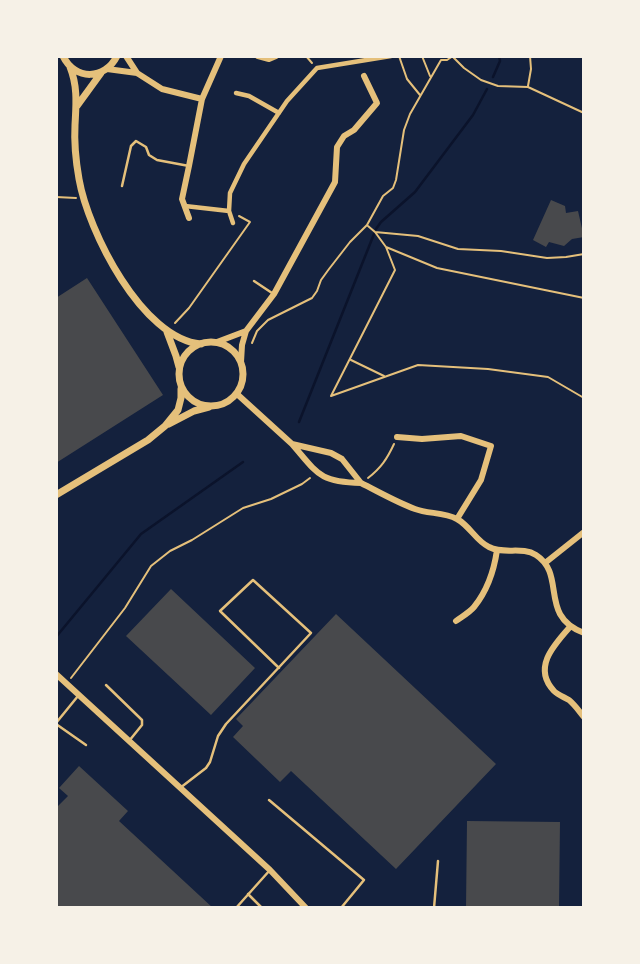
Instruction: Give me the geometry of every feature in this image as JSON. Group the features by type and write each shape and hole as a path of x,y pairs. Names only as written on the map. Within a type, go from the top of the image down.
{"street":[{"path":"63,56 74,78 77,107 76,161 83,198 105,253 122,281 142,306 182,340 201,344 217,342 246,331"},
{"path":"77,107 117,56"},
{"path":"126,56 137,74"},
{"path":"189,219 182,198 202,99 221,56"},
{"path":"257,56 269,59 276,56"},
{"path":"233,223 229,211 230,193 244,164 287,101 317,68 391,56"},
{"path":"70,67 86,75 104,71 137,74 162,89 202,99"},
{"path":"241,362 246,331 274,294 335,182 337,148 344,136 354,130 377,103 364,76"},
{"path":"236,93 249,96 279,113"},
{"path":"185,206 229,211"},
{"path":"165,426 177,410 181,398 179,369 170,329"},
{"path":"56,495 148,440 165,426 194,411 229,401 237,394 244,373 241,362 236,353 217,342"},
{"path":"179,369 187,353 201,344"},
{"path":"181,386 192,400 211,407"},
{"path":"237,394 292,444 317,473 343,482 361,482"},
{"path":"397,437 422,439 461,436 491,446 481,480 457,519"},
{"path":"292,444 331,453 342,459 361,482 417,510 457,519 480,541 497,550 526,551 536,555 552,574 553,595 561,617 570,627 584,633"},
{"path":"545,563 584,532"},
{"path":"456,621 473,608 491,578 497,550"},
{"path":"570,627 552,647 545,661 545,675 553,690 571,702 584,717"},
{"path":"56,674 270,870 306,908"}],"lane":[{"path":"122,187 131,146 136,141 146,147 149,155 157,160 189,166"},
{"path":"254,281 274,294"},
{"path":"180,788 206,768 218,736 226,724 279,668 311,633 253,580 220,611 279,668"},
{"path":"106,685 142,720 142,725 129,741"},
{"path":"78,695 56,724 86,745"},
{"path":"269,800 364,880 341,908"},
{"path":"434,908 438,862"},
{"path":"236,908 270,870"},
{"path":"248,894 262,908"}],"path":[{"path":"306,56 317,68"},
{"path":"399,56 407,79 421,96"},
{"path":"422,56 431,77"},
{"path":"437,56 441,60 453,57 481,80 498,86 528,87 584,113"},
{"path":"528,87 530,56"},
{"path":"242,345 250,345 257,331 268,320 312,298 329,269 367,225 383,195 393,188 404,130 441,60"},
{"path":"56,197 83,198"},
{"path":"170,329 189,308 250,222 229,211"},
{"path":"367,225 386,247 395,270 331,396 418,365 488,369 548,377 584,398"},
{"path":"375,232 418,236 458,249 501,251 547,258 584,254"},
{"path":"386,247 437,268 584,298"},
{"path":"349,359 385,376"},
{"path":"361,482 379,470 387,460 397,437"},
{"path":"66,684 125,608 151,566 170,551 243,508 271,499 302,484 317,473"}],"building":[{"path":"551,200 565,206 566,213 578,211 584,237 572,239 564,246 549,242 546,247 533,240"},
{"path":"87,278 163,395 56,463 56,298"},
{"path":"171,589 255,668 211,715 126,636"},
{"path":"336,614 496,764 396,869 291,771 280,782 233,737 243,726 236,719"},
{"path":"79,766 128,811 119,821 213,908 56,908 56,808 68,796 59,788"},
{"path":"467,821 560,822 559,908 466,908"}],"waterway":[{"path":"493,77 500,61 499,56"},
{"path":"376,229 415,192 473,115 487,89"},
{"path":"299,422 374,234"},
{"path":"56,637 141,534 243,462"}]}
